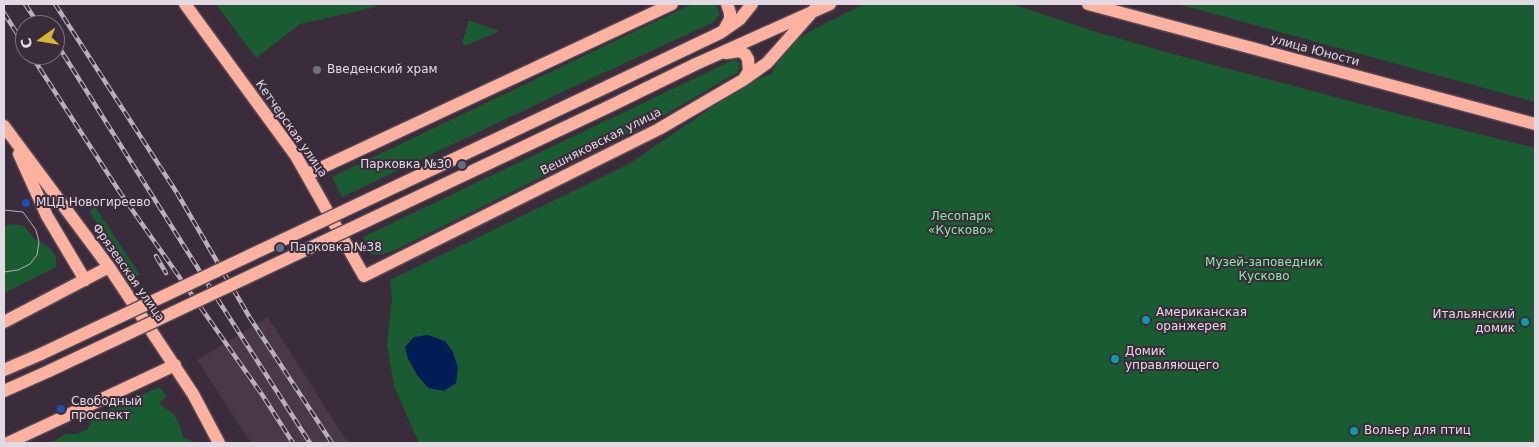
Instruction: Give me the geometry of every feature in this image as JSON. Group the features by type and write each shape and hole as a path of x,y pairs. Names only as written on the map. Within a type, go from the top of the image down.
{"main road":[{"name":"Кетчерская улица","path":"185,4 308,174 364,276"},
{"path":"308,174 672,4"},
{"path":"720,33 728,25 730,19 727,4"},
{"path":"4,370 720,33 740,19 752,4"},
{"name":"Вешняковская улица","path":"364,276 659,129 743,80 766,63 814,10 830,4"},
{"name":"улица Юности","path":"1088,4 1535,124"},
{"path":"4,391 814,10"},
{"path":"696,64 731,51 739,51 745,54 750,65 749,71 743,80"},
{"name":"Фрязевская улица","path":"4,126 109,267 175,365 200,406 219,443"},
{"path":"12,137 32,186 47,216 84,280"},
{"path":"4,322 109,267"},
{"path":"8,443 175,365"},
{"path":"4,396 26,382"}],"shaded area":[{"path":"268,317 348,443 251,443 197,360"}],"green space":[{"path":"216,4 377,4 376,7 300,24 256,58"},
{"path":"692,4 715,4 719,11 719,16 712,23 342,197 332,177"},
{"name":"Лесопарк «Кусково»","path":"864,4 1012,4 1169,53 1535,148 1535,443 419,443 394,386 387,345 392,298 390,280 629,164 748,83 771,74 780,58 796,40"},
{"path":"1178,4 1535,4 1535,102"},
{"path":"469,20 499,31 466,46 462,43"},
{"path":"733,60 737,60 740,65 738,72 654,121 393,251 378,255 371,254 363,237"},
{"path":"94,205 140,275 133,278 90,213"},
{"path":"11,224 24,226 33,238 50,248 56,257 56,267 4,293 4,226"},
{"path":"160,388 166,397 160,402 161,405 174,414 180,425 183,437 196,443 40,443 55,441 65,434 77,434 88,429 93,418"}],"water":[{"path":"428,335 445,341 453,352 458,368 456,383 444,391 428,388 417,375 408,359 405,347 414,337"}],"tram line":[{"path":"4,210 23,212 36,230 39,242 37,255 30,264 18,270 4,272"}],"railway":[{"path":"25,4 32,15"},
{"path":"55,4 177,193 250,318 332,443"},
{"path":"4,13 15,30"},
{"path":"65,57 310,443"},
{"path":"37,65 121,194 263,396 293,443"},
{"path":"156,256 166,273"}],"place":[{"name":"Введенский храм","path":"317,70"},
{"name":"Парковка №30","path":"462,165"},
{"name":"МЦД Новогиреево","path":"26,203"},
{"name":"Парковка №38","path":"280,248"},
{"name":"Американская оранжерея","path":"1146,320"},
{"name":"Итальянский домик","path":"1525,322"},
{"name":"Домик управляющего","path":"1115,359"},
{"name":"Свободный проспект","path":"61,409"},
{"name":"Вольер для птиц","path":"1354,431"}],"park label":[{"name":"Музей-заповедник Кусково","path":"1264,270"}]}
